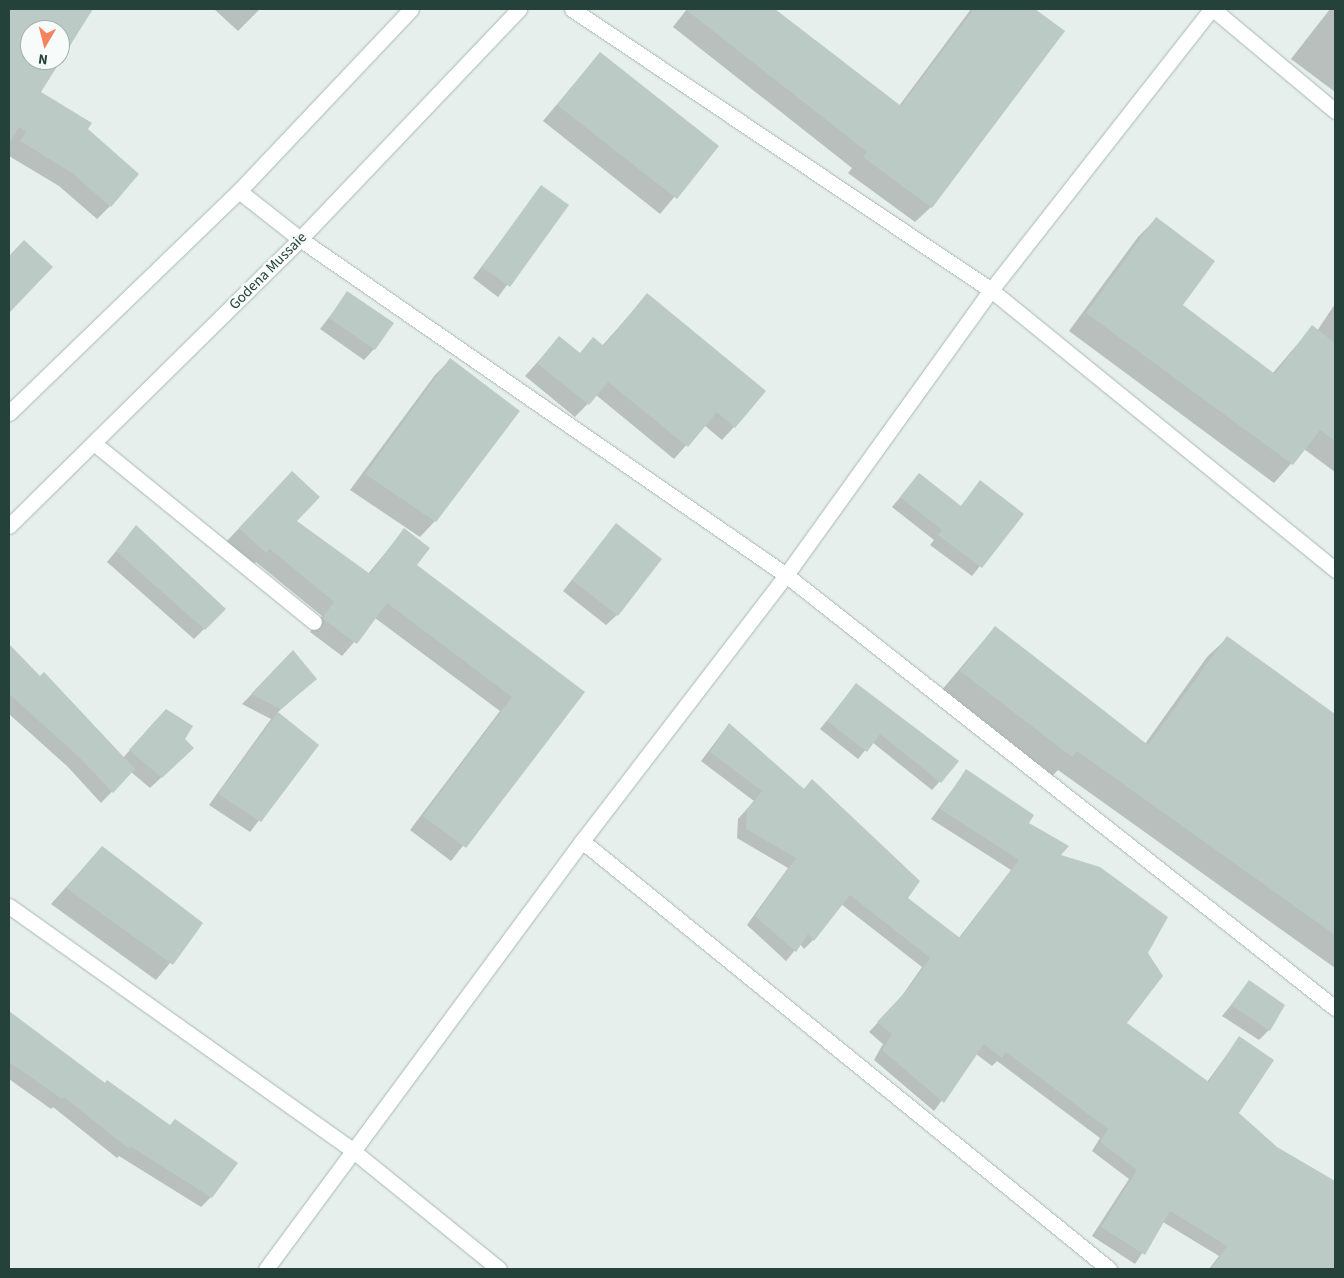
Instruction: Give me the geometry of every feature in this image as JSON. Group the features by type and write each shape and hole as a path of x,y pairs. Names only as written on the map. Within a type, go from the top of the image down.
{"street":[{"path":"9,413 239,191 411,9"},
{"name":"Godena Mussaie","path":"9,526 95,444 300,239 519,9"},
{"path":"572,9 991,290 1335,570"},
{"path":"266,1269 582,841 786,575 991,290 1212,9 1335,111"},
{"path":"239,191 300,239 786,575 1335,1008"},
{"path":"95,444 314,622"},
{"path":"582,841 1108,1269"},
{"path":"9,906 352,1150 499,1269"}],"building":[{"path":"9,9 93,9 70,46 70,20 20,20 20,70 55,70 41,92 92,123 88,129 139,174 111,207 72,173 20,141 26,132 19,127 9,144"},
{"path":"685,9 775,9 901,106 974,9 1035,9 1065,31 932,208 863,157 867,152"},
{"path":"600,52 719,146 677,199 557,105"},
{"path":"541,185 569,205 510,287 482,267"},
{"path":"1156,217 1215,261 1183,305 1275,374 1312,325 1335,343 1335,441 1320,430 1293,465 1086,313"},
{"path":"24,240 53,267 9,313 9,256"},
{"path":"347,291 394,323 375,350 329,318"},
{"path":"647,293 766,391 735,428 717,412 688,447 608,382 589,405 537,363 559,336 580,353 593,337 604,346"},
{"path":"450,358 520,411 436,522 365,474"},
{"path":"292,471 320,497 297,521 370,574 404,528 430,548 417,565 585,692 466,848 423,816 512,697 387,603 357,644 322,618 334,602 270,549 266,553 239,528"},
{"path":"919,473 961,506 980,480 1024,514 982,568 938,535 942,530 900,497"},
{"path":"616,523 662,559 618,616 572,580"},
{"path":"136,525 226,609 205,630 116,551"},
{"path":"995,626 1148,745 1227,636 1335,714 1335,935 1077,751 1072,757 960,671"},
{"path":"9,644 40,676 44,672 135,769 113,793 78,756 9,694"},
{"path":"293,650 317,679 281,709 251,694"},
{"path":"856,683 959,761 941,783 880,734 867,752 827,721"},
{"path":"166,709 193,726 185,739 194,748 162,778 129,750"},
{"path":"278,712 319,745 261,822 218,794"},
{"path":"729,723 804,789 812,779 920,881 908,898 960,938 1019,860 940,809 966,769 1034,815 1029,823 1069,846 1061,855 1100,867 1168,917 1148,953 1163,976 1127,1023 1209,1082 1239,1036 1274,1060 1239,1113 1277,1147 1335,1181 1335,1269 1211,1269 1227,1246 1170,1211 1145,1255 1101,1227 1137,1170 1100,1142 1108,1129 1006,1052 1002,1058 984,1044 944,1103 882,1050 892,1034 877,1022 908,989 930,958 850,895 814,941 808,934 796,952 755,916 796,858 746,829 747,809 762,791 710,752"},
{"path":"102,846 203,923 173,965 66,888"},
{"path":"1249,980 1285,1005 1270,1031 1231,1005"},
{"path":"9,1011 105,1083 107,1080 170,1125 175,1119 238,1163 212,1198 130,1146 129,1149 64,1097 62,1099 9,1062"}]}
